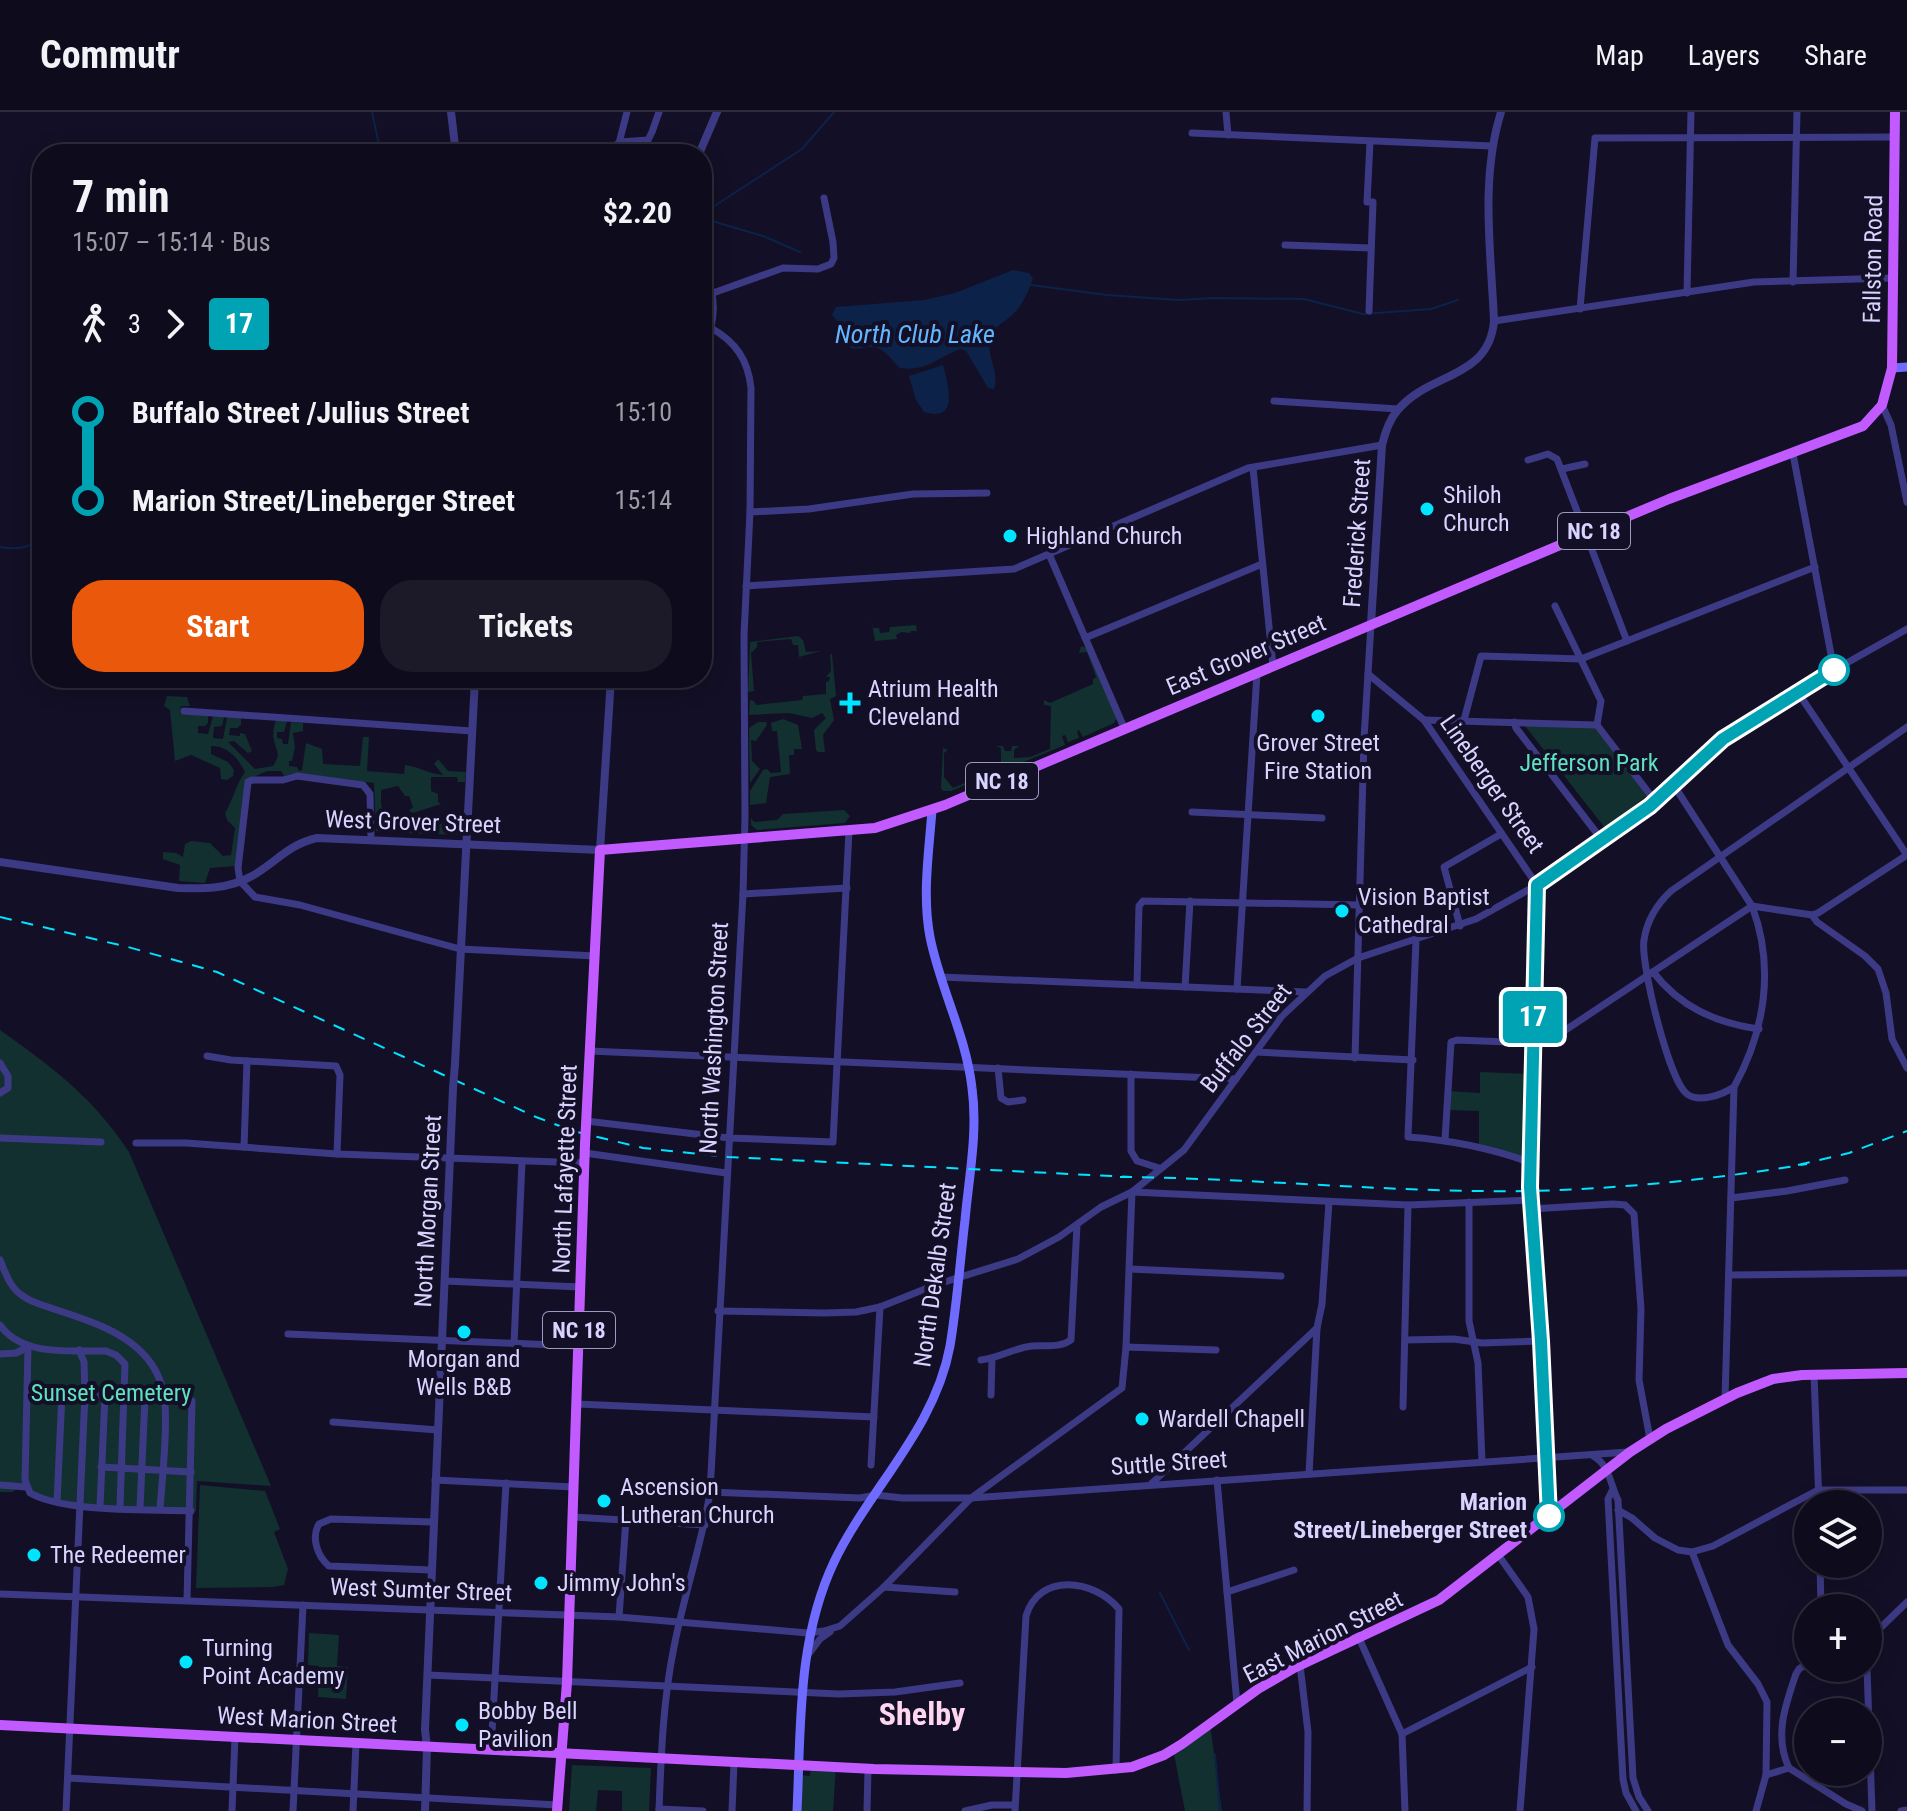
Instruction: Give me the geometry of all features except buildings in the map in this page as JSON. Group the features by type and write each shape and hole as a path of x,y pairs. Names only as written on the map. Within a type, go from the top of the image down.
{"main road":[{"name":"Fallston Road","path":"1882,405 1892,368 1895,112"},
{"path":"1892,368 1907,367"},
{"name":"East Grover Street","path":"600,850 849,831 891,824 932,810 1586,533 1860,429 1871,421 1882,405"},
{"name":"North Dekalb Street","path":"797,1811 808,1633 834,1562 926,1414 940,1382 949,1349 974,1132 969,1067 930,937 926,898 932,810"},
{"name":"North Lafayette Street","path":"557,1808 567,1682 586,1123 600,850"},
{"name":"East Marion Street","path":"611,1757 1016,1773 1088,1773 1132,1767 1164,1755 1258,1689 1300,1665 1439,1600 1630,1452 1725,1399 1773,1379 1814,1374 1907,1373"},
{"name":"West Marion Street","path":"0,1725 611,1757"}],"street":[{"path":"451,112 455,144"},
{"path":"620,142 627,112"},
{"path":"646,144 659,112"},
{"path":"703,144 717,112"},
{"path":"1226,112 1228,135"},
{"path":"1274,401 1398,409 1421,391 1478,359 1490,342 1494,321 1488,181 1492,146 1501,112"},
{"path":"1687,293 1691,112"},
{"path":"1793,282 1797,112"},
{"path":"1192,133 1492,146"},
{"path":"1580,309 1595,138 1895,137"},
{"path":"617,144 648,140"},
{"path":"1369,311 1373,202 1367,202 1370,142"},
{"path":"712,324 715,310 713,293 783,268 818,269 831,264 834,258 833,242 824,198"},
{"path":"1285,245 1371,248"},
{"path":"1494,321 1754,282 1893,278"},
{"name":"North Washington Street","path":"659,1810 668,1686 679,1621 705,1525 710,1492 743,894 744,635 752,416 749,373 744,360 731,342 712,329"},
{"path":"1882,405 1891,425 1907,502"},
{"name":"Frederick Street","path":"1355,1058 1368,674 1382,445 1390,420 1398,409"},
{"path":"746,586 1002,572 1253,468 1382,445"},
{"path":"1793,454 1834,670"},
{"path":"1528,460 1552,455 1557,459 1627,641"},
{"path":"1562,469 1585,464"},
{"path":"1253,468 1273,666"},
{"path":"750,512 809,509 913,494 987,493"},
{"path":"1049,554 1125,730"},
{"path":"1085,638 1262,564"},
{"path":"1464,720 1481,656 1581,659 1815,567"},
{"path":"1555,606 1601,701 1597,725 1655,801"},
{"name":"Buffalo Street","path":"1132,1192 1184,1150 1282,1016 1336,969 1358,958 1460,926 1537,885 1655,801 1723,739 1797,691 1907,629"},
{"path":"1237,989 1257,673"},
{"name":"Lineberger Street","path":"1368,674 1424,720 1537,885 1529,1162 1549,1516"},
{"name":"North Morgan Street","path":"425,1811 429,1610 474,688"},
{"name":"North Lafayette Street","path":"600,850 610,688"},
{"path":"1445,1140 1451,1042 1549,1041 1752,906 1812,915 1907,855 1797,691"},
{"path":"184,711 472,731"},
{"path":"1424,720 1597,725"},
{"path":"1514,722 1602,840"},
{"path":"1734,1087 1718,1095 1699,1098 1689,1096 1680,1087 1659,1026 1643,947 1654,911 1671,891 1907,727"},
{"path":"371,839 370,794 363,785 297,776 283,780 252,780 248,782 238,860 240,881 255,897 300,905 460,949 595,956"},
{"path":"1673,784 1752,906 1761,928 1765,999 1748,1061 1734,1087 1725,1399"},
{"path":"1192,812 1322,818"},
{"path":"586,1123 729,1138 833,1142 849,831"},
{"path":"1460,926 1444,867 1501,834"},
{"name":"West Grover Street","path":"0,862 178,888 209,889 257,873 287,849 309,840 329,837 600,850"},
{"path":"743,894 847,888"},
{"path":"1137,985 1141,902 1152,899 1359,905"},
{"path":"1185,987 1190,901"},
{"path":"1812,915 1878,969 1886,993 1892,1039 1907,1068"},
{"path":"1416,940 1408,1137 1497,1150 1529,1162"},
{"path":"1650,974 1699,1012 1719,1021 1759,1029"},
{"path":"941,977 1306,992"},
{"path":"589,1051 1236,1079"},
{"path":"1256,1052 1413,1060"},
{"path":"207,1056 327,1065 340,1070 337,1154"},
{"path":"244,1147 247,1061"},
{"path":"0,1063 9,1081 8,1088 0,1093"},
{"path":"998,1068 1001,1098 1008,1102 1023,1100"},
{"path":"1131,1074 1131,1151 1137,1161 1159,1168"},
{"path":"0,1138 101,1142"},
{"path":"136,1143 522,1162 585,1154 726,1173"},
{"path":"514,1344 522,1162"},
{"path":"1731,1198 1845,1180"},
{"path":"718,1311 824,1313 856,1312 880,1307 1018,1259 1077,1225 1101,1207 1132,1192 1408,1205 1469,1202 1622,1204 1632,1209 1635,1217 1641,1325 1639,1380 1650,1439"},
{"name":"West Sumter Street","path":"805,1660 820,1639 840,1626 884,1587 971,1498 1117,1392 1124,1382 1132,1192"},
{"path":"1309,1474 1317,1328 1322,1304 1329,1202"},
{"path":"1469,1202 1469,1321 1478,1363 1482,1462"},
{"path":"1403,1407 1408,1205"},
{"path":"981,1360 1018,1349 1062,1345 1071,1340 1077,1225"},
{"path":"0,1260 11,1284 25,1298 95,1322 130,1341 156,1373 164,1399 160,1509"},
{"path":"1130,1269 1281,1276"},
{"path":"1730,1275 1907,1273"},
{"path":"445,1281 580,1287"},
{"path":"871,1465 880,1307"},
{"path":"0,1325 10,1337 28,1347 106,1351 123,1361 126,1368 120,1507"},
{"path":"1151,1484 1317,1328"},
{"path":"288,1334 578,1346"},
{"path":"1405,1340 1541,1341"},
{"path":"0,1354 16,1353 28,1347"},
{"path":"26,1487 28,1347"},
{"path":"1126,1347 1216,1350"},
{"path":"66,1811 85,1394 84,1362 79,1350"},
{"path":"991,1395 992,1359"},
{"path":"1814,1374 1818,1490"},
{"path":"29,1391 164,1399"},
{"path":"57,1502 62,1393"},
{"path":"100,1506 105,1396"},
{"path":"140,1508 145,1398"},
{"path":"187,1600 192,1401"},
{"path":"577,1404 874,1417"},
{"path":"333,1422 438,1430"},
{"name":"Suttle Street","path":"710,1492 860,1498 876,1495 971,1498 1630,1452"},
{"path":"1587,1455 1598,1458 1607,1469 1612,1491 1618,1499 1634,1785 1648,1811"},
{"path":"101,1467 191,1472"},
{"path":"435,1480 574,1487"},
{"path":"1217,1480 1237,1704"},
{"path":"491,1750 506,1483"},
{"path":"0,1485 26,1487 35,1496 79,1505 191,1511"},
{"path":"1882,1490 1907,1490"},
{"path":"1612,1491 1608,1499 1621,1737 1626,1793 1636,1811"},
{"path":"1618,1510 1628,1514 1655,1538 1678,1550 1692,1552 1713,1546 1794,1503"},
{"path":"573,1517 705,1525"},
{"path":"431,1570 329,1566 323,1560 315,1534 319,1524 331,1519 433,1522"},
{"path":"619,1617 626,1519"},
{"path":"1692,1552 1728,1645 1765,1696 1768,1711 1766,1775 1756,1811"},
{"path":"1499,1556 1531,1605 1534,1629 1520,1811"},
{"path":"1227,1592 1294,1570"},
{"path":"965,1811 992,1805 1015,1808 1026,1616 1033,1600 1050,1586 1075,1585 1102,1594 1117,1605 1120,1613 1116,1770"},
{"path":"884,1587 955,1592"},
{"name":"West Sumter Street","path":"0,1594 619,1617 808,1633 840,1626"},
{"path":"1882,1626 1907,1602"},
{"path":"293,1811 303,1605"},
{"path":"1614,1621 1624,1621"},
{"path":"1359,1638 1402,1734 1405,1811"},
{"path":"1300,1665 1308,1732 1307,1811"},
{"path":"1402,1734 1532,1667"},
{"path":"428,1675 868,1694 960,1683"},
{"path":"1794,1681 1781,1725 1782,1747 1789,1768 1862,1811"},
{"path":"1867,1682 1872,1811"},
{"path":"1621,1737 1630,1736"},
{"path":"232,1811 235,1737"},
{"path":"353,1811 356,1743"},
{"path":"732,1811 734,1763"},
{"path":"1766,1775 1789,1768"},
{"path":"867,1811 868,1769"},
{"path":"68,1778 557,1808"},
{"path":"659,1810 703,1811"}],"green space":[{"path":"870,612 873,628 879,628 880,633 889,632 890,627 916,625 917,631 901,632 896,635 897,639 875,641"},
{"path":"798,636 803,640 806,652 821,651 799,657 798,645 793,645 791,639 757,642 751,653 754,691 748,692 750,642"},
{"path":"1081,646 1087,648 1117,718 1114,723 1083,737 1079,730 1079,738 1068,742 1065,735 1062,736 1065,745 1016,765 1011,764 951,791 943,791 943,748 948,750 944,753 944,777 953,788 996,770 995,763 1001,763 1001,748 996,746 1011,751 1012,746 1019,746 1014,750 1014,758 1030,757 1050,749 1051,706 1044,705 1044,700 1050,703 1093,684 1096,677 1087,652 1079,653"},
{"path":"830,654 836,696 830,699 834,720 823,735 825,752 816,750 814,730 826,718 822,713 812,718 789,713 749,715 750,700 756,705 826,694 826,682 830,677 826,677 831,671"},
{"path":"167,696 187,697 190,706 181,706 180,713 208,715 208,723 198,726 198,733 208,734 213,716 224,717 222,726 214,727 213,738 223,739 227,717 241,718 241,725 230,728 229,735 245,734 252,751 248,753 234,741 228,742 255,769 273,766 277,759 273,736 276,720 287,721 284,732 277,732 277,738 282,739 283,744 288,744 291,722 303,723 303,731 293,733 295,747 292,761 289,761 289,766 297,767 299,771 302,770 306,743 322,749 323,764 360,766 363,737 369,737 367,771 404,774 405,765 443,775 434,764 438,759 448,771 466,772 465,782 458,782 457,777 431,777 431,791 438,794 441,804 413,813 409,811 413,807 409,796 405,796 398,786 381,790 385,820 393,831 376,831 374,783 294,773 284,776 281,771 267,771 249,779 236,866 210,868 205,883 179,881 180,865 163,859 163,852 183,857 185,844 191,841 210,843 223,856 231,855 235,828 225,813 245,772 232,754 211,746 211,754 228,762 234,770 233,776 227,780 221,779 220,768 191,755 175,761 170,710 164,706"},
{"path":"783,719 798,725 802,749 794,749 794,755 789,755 790,774 770,777 766,803 750,805 750,791 763,770 781,772 777,731 772,731 771,723"},
{"path":"758,722 766,722 767,725 756,741 751,740 752,761 760,769 750,783 749,728"},
{"name":"Jefferson Park","path":"1522,722 1595,725 1648,795 1605,828"},
{"path":"844,810 850,816 845,823 757,830 751,825 751,818 754,822 777,820 783,814"},
{"path":"443,816 446,821 457,821 458,816 462,816 460,835 403,833 403,829 413,826 416,830 421,828 422,823 426,827 442,822"},
{"name":"Sunset Cemetery","path":"0,1030 86,1099 129,1152 271,1486 197,1481 196,1511 79,1505 53,1501 18,1486 13,1492 0,1492"},
{"path":"1480,1072 1531,1074 1529,1162 1479,1147 1479,1111 1447,1110 1448,1091 1480,1093"},
{"path":"200,1485 265,1491 280,1529 274,1532 288,1569 284,1585 196,1588"},
{"path":"309,1633 339,1635 337,1666 348,1667 346,1699 318,1697 319,1666 308,1665"},
{"path":"1210,1724 1222,1811 1185,1811 1173,1749"},
{"path":"572,1765 651,1768 649,1811 622,1811 622,1791 598,1790 596,1811 569,1811"},
{"path":"811,1766 836,1767 833,1811 797,1811 799,1775 810,1776"}],"water":[{"name":"North Club Lake","path":"1013,270 1029,273 1033,278 1018,308 996,328 990,339 994,389 988,388 966,351 960,349 918,368 900,368 880,349 851,348 842,326 832,315 836,307 924,300 955,293"},
{"name":"North Club Lake","path":"943,365 949,392 947,407 935,414 924,412 916,400 909,376"}],"waterway":[{"path":"372,112 379,144"},
{"path":"712,208 802,149 834,112"},
{"path":"712,221 763,236 800,252"},
{"path":"1031,285 1179,300 1304,299 1363,314 1431,309 1458,300"},
{"path":"0,547 32,544"},
{"path":"1160,1593 1189,1650"},
{"path":"1215,1754 1220,1811"}],"railway":[{"path":"0,917 217,972 536,1117 573,1131 643,1148 728,1157 1131,1177"},
{"path":"1798,1165 1849,1153 1907,1131"},
{"path":"1120,1177 1426,1190 1528,1191 1668,1182 1807,1164"}],"bus line":[{"name":"17","path":"1549,1516 1529,1162 1537,885 1650,806 1723,739 1834,670"}],"place":[{"name":"Shiloh Church","path":"1427,509"},
{"name":"Highland Church","path":"1010,536"},
{"name":"Atrium Health Cleveland","path":"850,703"},
{"name":"Grover Street Fire Station","path":"1318,716"},
{"name":"Vision Baptist Cathedral","path":"1342,911"},
{"name":"Morgan and Wells B&B","path":"464,1332"},
{"name":"Wardell Chapell","path":"1142,1419"},
{"name":"Ascension Lutheran Church","path":"604,1501"},
{"name":"Marion Street/Lineberger Street","path":"1549,1516"},
{"name":"The Redeemer","path":"34,1555"},
{"name":"Jimmy John's","path":"541,1583"},
{"name":"Turning Point Academy","path":"186,1662"},
{"name":"Bobby Bell Pavilion","path":"462,1725"}],"district":[{"name":"Shelby","path":"922,1714"}]}
